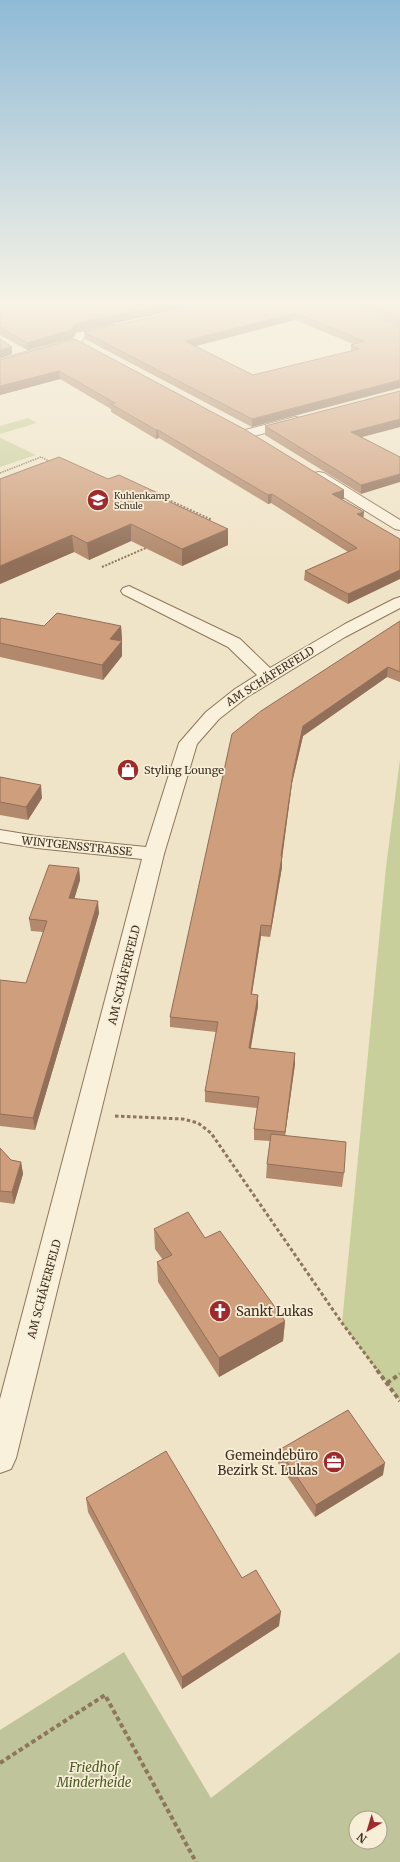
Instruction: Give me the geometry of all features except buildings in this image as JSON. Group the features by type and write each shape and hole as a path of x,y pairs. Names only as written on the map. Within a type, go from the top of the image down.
{"street":[{"path":"250,433 310,417"},
{"path":"236,426 263,441"},
{"path":"309,470 400,526"},
{"path":"129,591 234,643 268,676"},
{"name":"AM SCHÄFERFELD","path":"0,1458 89,1114 154,854 188,743 199,727 220,708 268,676 368,618 400,602"},
{"name":"WINTGENSSTRASSE","path":"0,836 37,842 154,854"}],"path":[{"path":"0,473 41,457 54,463"},
{"path":"153,493 210,519 203,522"},
{"path":"102,567 153,544"},
{"path":"89,1114 183,1119 198,1123 211,1133 342,1323 400,1401"},
{"path":"386,1383 400,1374"},
{"path":"0,1763 105,1695 196,1862"}],"green space":[{"path":"28,418 37,423 0,434 0,426"},
{"path":"1,438 36,455 0,467"},
{"path":"400,759 400,1401 342,1323 386,867"},
{"name":"Friedhof Minderheide","path":"124,1652 211,1798 400,1652 400,1862 0,1862 0,1730"}],"place":[{"name":"Kuhlenkamp Schule","path":"98,500"},
{"name":"Styling Lounge","path":"128,770"},
{"name":"Sankt Lukas","path":"220,1311"},
{"name":"Gemeindebüro Bezirk St. Lukas","path":"334,1462"}]}
